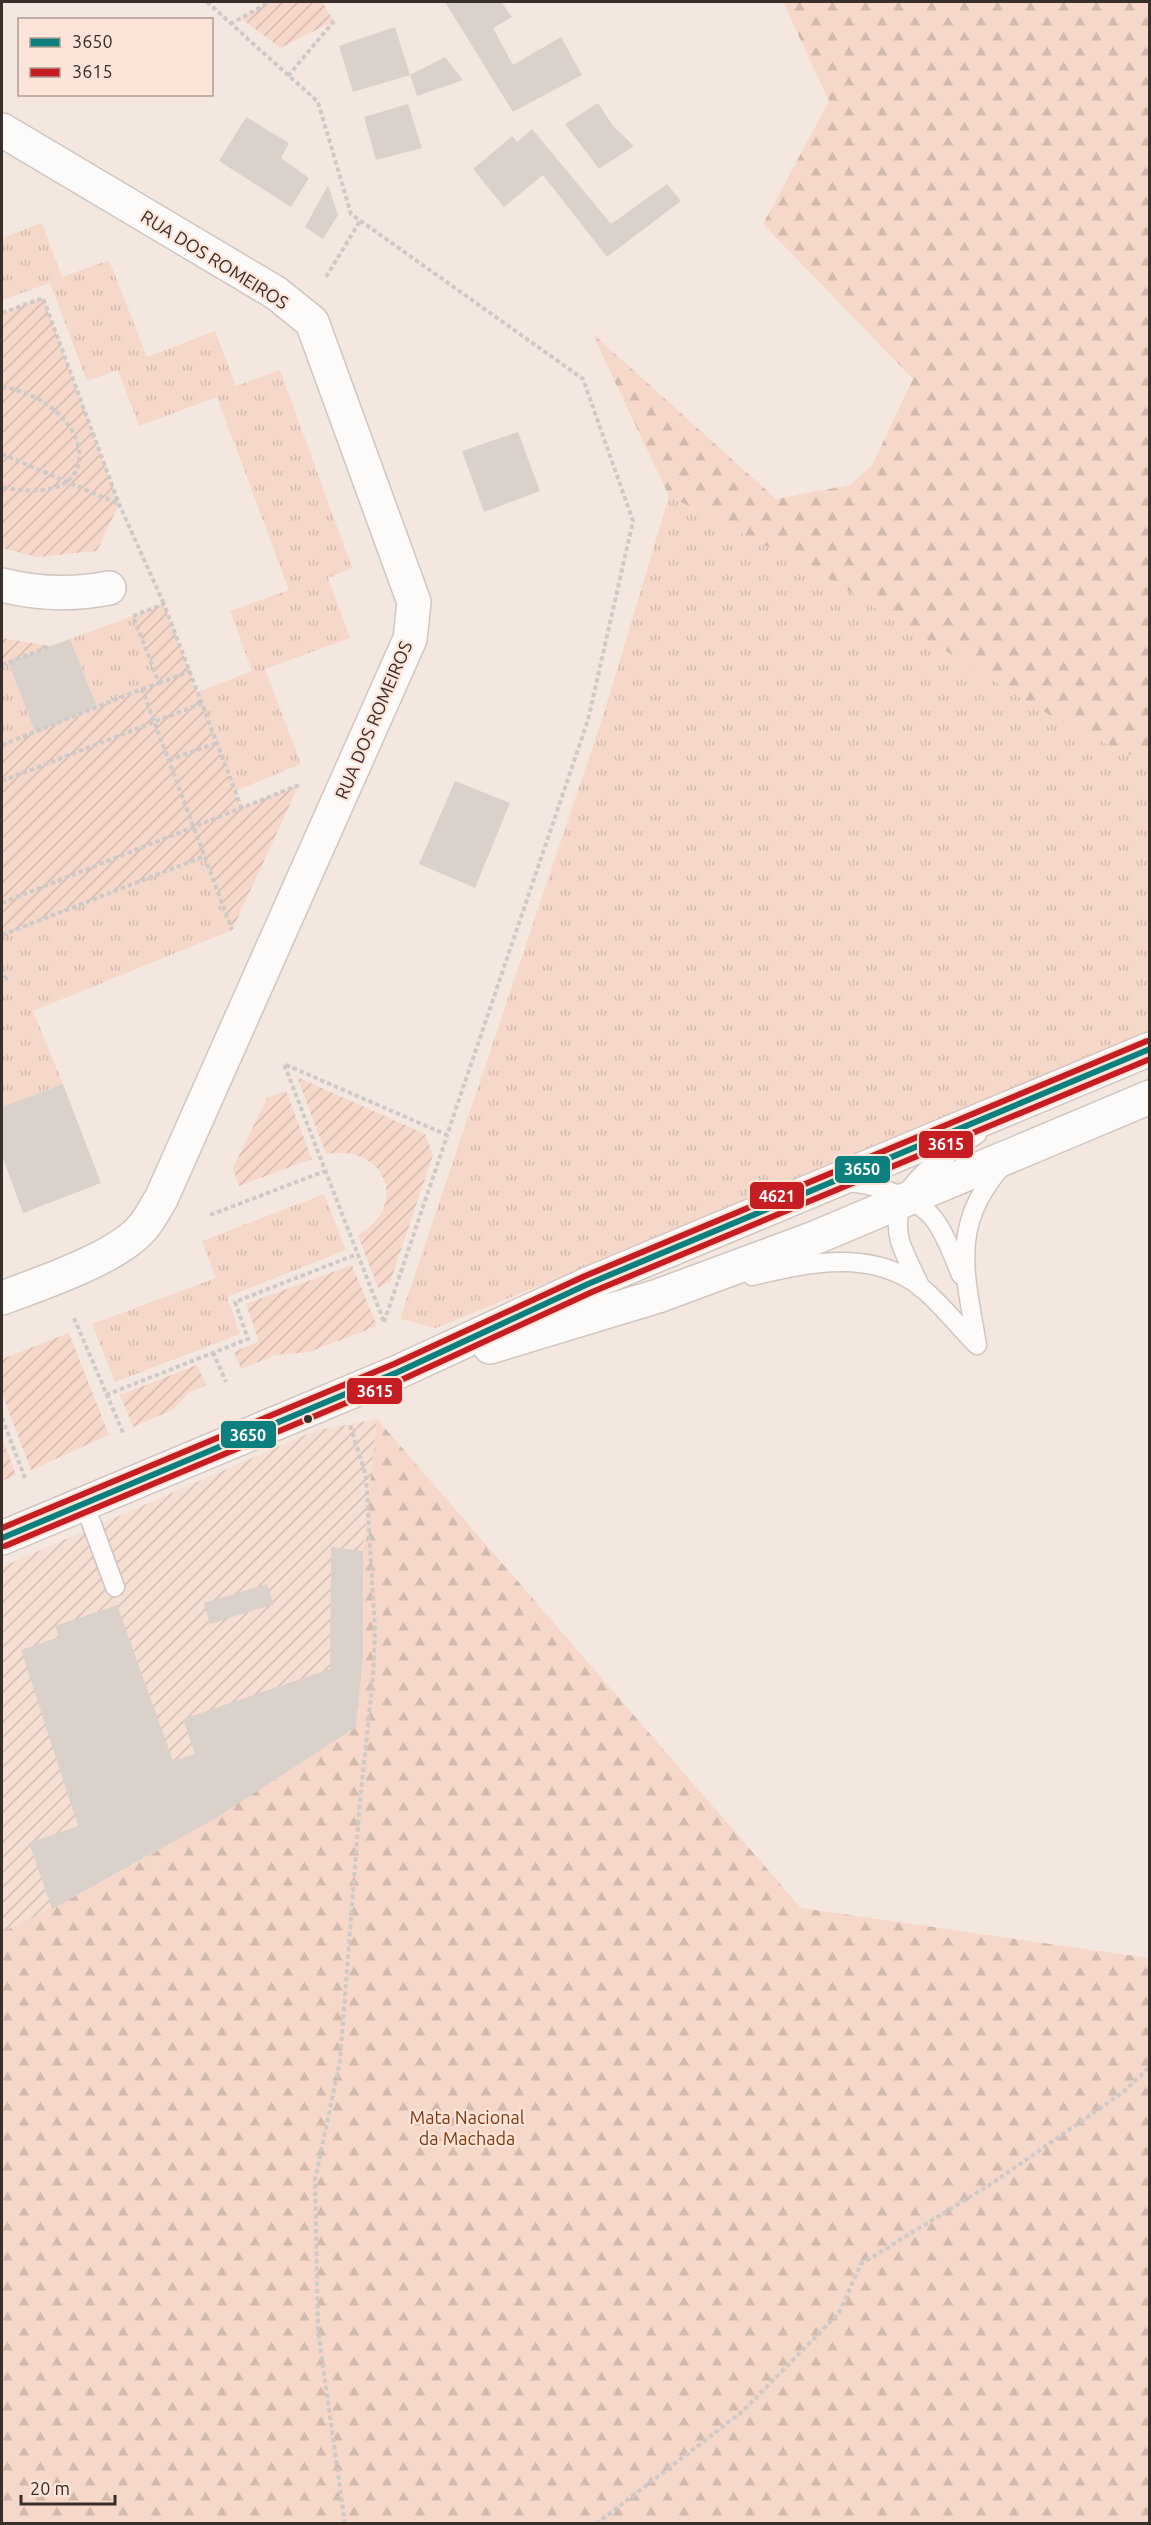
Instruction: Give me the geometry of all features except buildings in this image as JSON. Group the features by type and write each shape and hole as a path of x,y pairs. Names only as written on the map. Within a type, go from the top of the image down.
{"main road":[{"name":"RUA DOS ROMEIROS","path":"2,130 276,293 312,322 414,602 410,639 161,1199 143,1228 117,1249 4,1288"},
{"path":"2,585 26,591 84,593 109,588"},
{"path":"2,1538 398,1372 588,1284 1149,1049"},
{"path":"398,1372 555,1329 658,1296 812,1239 1149,1097"}],"lane":[{"path":"921,1288 900,1242 898,1228 904,1199 922,1173 1017,1105"},
{"path":"658,1296 791,1267 842,1261 881,1268 921,1288 977,1345 964,1254 965,1231 986,1186 1013,1153"},
{"path":"831,1182 866,1184 881,1188 923,1208 940,1228 968,1290"},
{"path":"84,1503 115,1587"}],"path":[{"path":"207,2 318,102 351,214 583,379 633,521 588,720 384,1323 284,1064 447,1136"},
{"path":"230,24 270,2"},
{"path":"288,76 334,21"},
{"path":"326,277 360,221"},
{"path":"2,313 43,298 119,504 164,604 242,808"},
{"path":"2,387 13,389 43,402 64,418 76,436 79,454 77,470 68,483 38,490 2,487"},
{"path":"2,454 119,504"},
{"path":"159,683 133,616 164,604"},
{"path":"2,665 51,646"},
{"path":"2,745 190,671"},
{"path":"142,689 232,930"},
{"path":"2,781 202,703"},
{"path":"169,760 217,742"},
{"path":"2,903 299,785"},
{"path":"2,935 205,856"},
{"path":"2,968 6,979 2,981"},
{"path":"210,1215 325,1171"},
{"path":"106,1395 248,1339 235,1302 357,1254"},
{"path":"74,1318 124,1435"},
{"path":"213,1352 226,1382"},
{"path":"340,1396 362,1456 366,1476 375,1632 340,2061 315,2180 318,2330 345,2523"},
{"path":"2,1418 25,1478"},
{"path":"596,2523 742,2411 839,2313 861,2264 994,2182 1122,2093 1149,2067"}],"shaded area":[{"path":"377,1419 363,1551 363,1657 356,1727 216,1818 52,1909 2,1932 2,1567 314,1431"}],"green space":[{"path":"270,2 322,2 334,21 280,48 241,18"},
{"path":"783,2 1149,2 1149,764 1056,719 819,573 669,496 592,333 776,499 850,485 872,465 913,379 763,224 829,101"},
{"path":"42,223 62,277 109,260 147,357 215,331 236,386 280,370 352,568 328,578 350,638 265,669 301,764 235,791 198,692 252,671 230,611 289,590 217,397 139,426 118,370 87,381 50,283 2,300 2,238"},
{"path":"43,298 119,504 97,551 37,557 2,548 2,313"},
{"path":"669,496 819,573 1056,719 1149,764 1149,1037 436,1328 400,1319 603,716"},
{"path":"164,604 241,808 299,785 232,930 205,856 2,935 2,745 159,683 133,616"},
{"path":"133,616 159,683 97,707 70,639"},
{"path":"2,638 51,646 2,665"},
{"path":"8,662 35,732 2,745 2,665"},
{"path":"205,856 232,930 33,1011 63,1084 2,1107 2,981 6,979 2,968 2,935"},
{"path":"297,1077 425,1134 433,1155 390,1282 378,1288 358,1235 374,1223 383,1209 387,1194 384,1180 376,1167 364,1158 347,1153 326,1154"},
{"path":"286,1091 312,1159 239,1186 233,1168 267,1098"},
{"path":"324,1194 346,1250 227,1297 240,1334 115,1382 92,1324 216,1278 202,1241"},
{"path":"352,1265 377,1326 309,1352 276,1355 241,1369 234,1352 259,1341 246,1304"},
{"path":"69,1333 109,1435 31,1470 2,1394 2,1359"},
{"path":"197,1365 206,1385 188,1393 174,1409 133,1427 120,1395"},
{"name":"Mata Nacional da Machada","path":"377,1419 801,1908 1149,1958 1149,2523 2,2523 2,1932 138,1862 270,1783 356,1727 363,1657 363,1551"},
{"path":"2,1437 16,1475 2,1481"}],"transit line":[{"name":"4621","path":"2,1528 394,1364 585,1276 1147,1041"},
{"name":"3650","path":"2,1538 398,1372 588,1284 1150,1049"},
{"name":"3615","path":"5,1546 401,1380 592,1292 1150,1059"}]}
